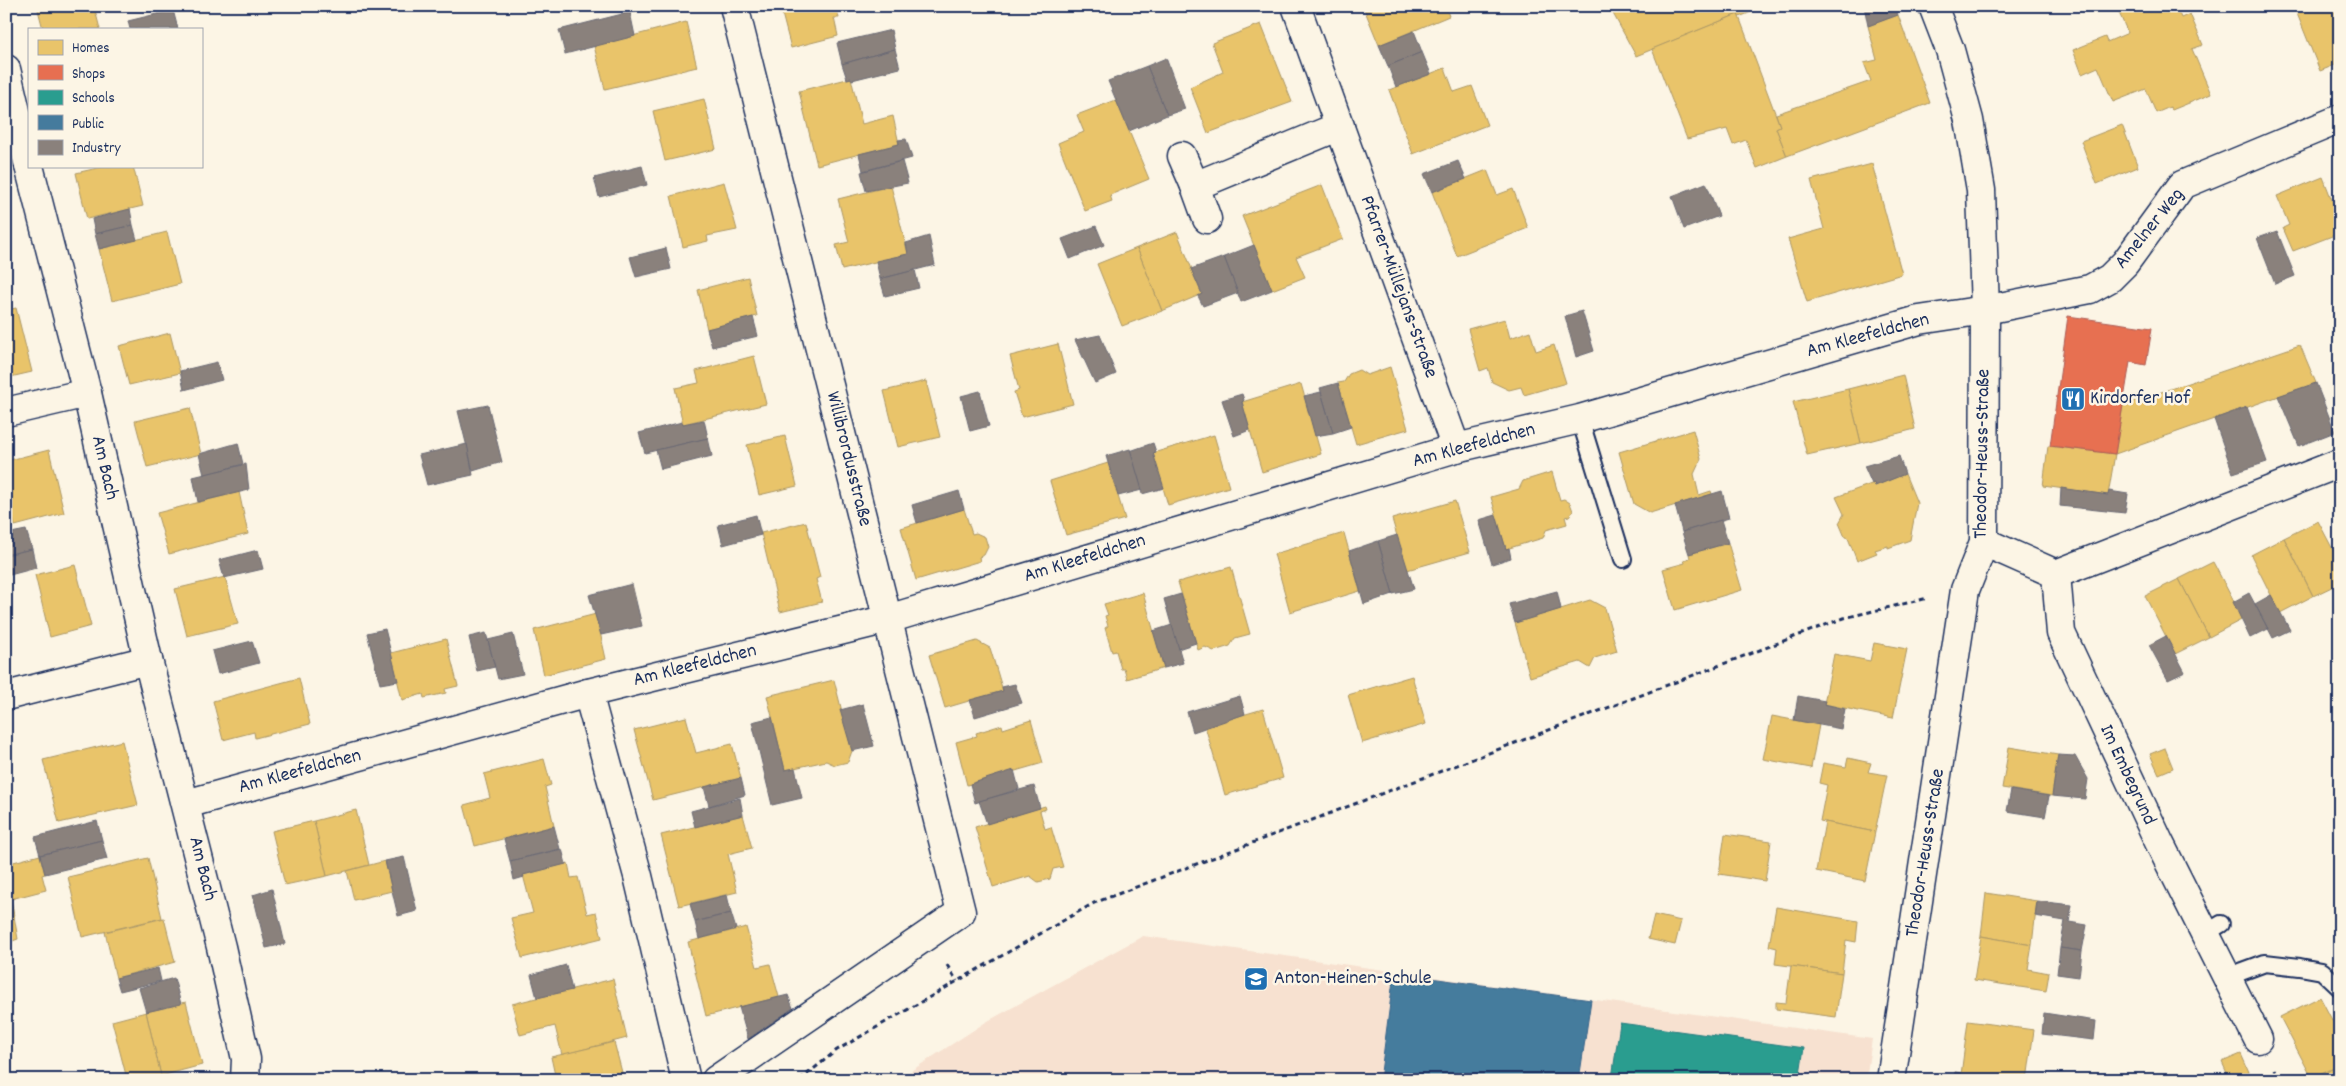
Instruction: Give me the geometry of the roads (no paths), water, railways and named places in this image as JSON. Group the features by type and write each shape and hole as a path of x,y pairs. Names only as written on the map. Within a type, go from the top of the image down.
{"street":[{"name":"Willibrordusstraße","path":"716,1080 961,912 734,6"},
{"name":"Pfarrer-Müllejans-Straße","path":"1296,6 1456,448"},
{"name":"Theodor-Heuss-Straße","path":"1891,1080 1965,590 1984,542 1985,310 1981,190 1976,155 1950,50 1933,6"},
{"name":"Am Bach","path":"6,69 28,162"},
{"name":"Amelner Weg","path":"1985,310 2090,289 2110,278 2125,263 2182,185 2340,119"},
{"path":"1195,186 1340,126"},
{"path":"1182,156 1207,219"},
{"name":"Am Bach","path":"30,168 86,393 148,660 186,804 246,1059 245,1080"},
{"name":"Am Kleefeldchen","path":"186,804 588,693 888,619 1456,448 1580,419 1919,320 1985,310"},
{"path":"6,412 86,393"},
{"path":"1984,542 2056,574 2340,463"},
{"name":"Im Embegrund","path":"2056,574 2060,633 2213,929 2227,977 2258,1039"},
{"path":"6,696 148,660"},
{"path":"588,693 638,876 686,1080"}],"lane":[{"path":"1580,419 1623,558"},
{"path":"2227,977 2265,963 2322,970 2340,988"}],"place":[{"name":"Kirdorfer Hof","path":"2073,399"},
{"name":"Anton-Heinen-Schule","path":"1256,979"}]}
